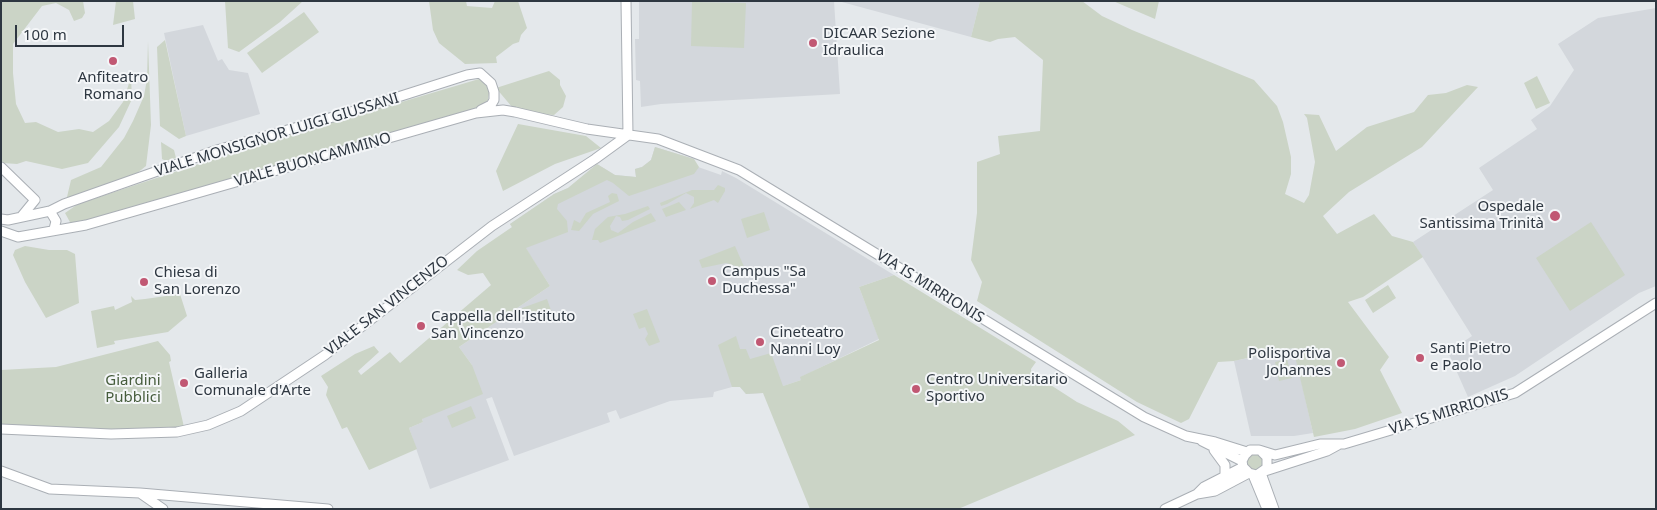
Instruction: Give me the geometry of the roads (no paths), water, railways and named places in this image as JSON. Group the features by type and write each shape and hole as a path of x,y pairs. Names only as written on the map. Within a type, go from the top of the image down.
{"street":[{"path":"626,1 628,135"},
{"name":"VIALE MONSIGNOR LUIGI GIUSSANI","path":"50,211 64,204 217,150 354,111 467,75 480,73 486,77 499,102 515,112"},
{"path":"476,113 490,105 494,95"},
{"name":"VIALE BUONCAMMINO","path":"1,230 18,237 86,224 476,113 503,110 628,135"},
{"name":"VIA IS MIRRIONIS","path":"628,135 658,139 739,170 1144,417 1200,440 1252,470 1327,451 1338,444"},
{"name":"VIALE SAN VINCENZO","path":"1,429 111,434 177,432 208,425 236,413 325,355 467,244 595,160 609,147 628,135"},
{"path":"1,167 35,200 22,217"},
{"path":"3,221 50,211 56,221 54,229"},
{"name":"VIA IS MIRRIONIS","path":"1200,440 1215,442 1247,452 1254,450 1276,454 1320,444 1338,444 1515,393 1656,303"},
{"name":"VIA IS MIRRIONIS","path":"1212,448 1225,466 1225,477"},
{"path":"1247,452 1267,509"},
{"path":"1165,509 1197,494 1215,491 1252,470 1268,460 1262,452"},
{"path":"1197,494 1204,487 1225,477 1252,470"},
{"path":"1252,470 1274,509"},
{"path":"1,471 50,489 140,492 328,508"},
{"path":"140,492 163,509"},
{"path":"167,509 171,496"}],"place":[{"name":"DICAAR Sezione Idraulica","path":"813,43"},
{"name":"Anfiteatro Romano","path":"113,61"},
{"name":"Ospedale Santissima Trinità","path":"1555,216"},
{"name":"Campus \"Sa Duchessa\"","path":"712,281"},
{"name":"Chiesa di San Lorenzo","path":"144,282"},
{"name":"Cappella dell'Istituto San Vincenzo","path":"421,326"},
{"name":"Cineteatro Nanni Loy","path":"760,342"},
{"name":"Santi Pietro e Paolo","path":"1420,358"},
{"name":"Polisportiva Johannes","path":"1341,363"},
{"name":"Galleria Comunale d'Arte","path":"184,383"},
{"name":"Centro Universitario Sportivo","path":"916,389"}],"park label":[{"name":"Giardini Pubblici","path":"133,390"}]}
